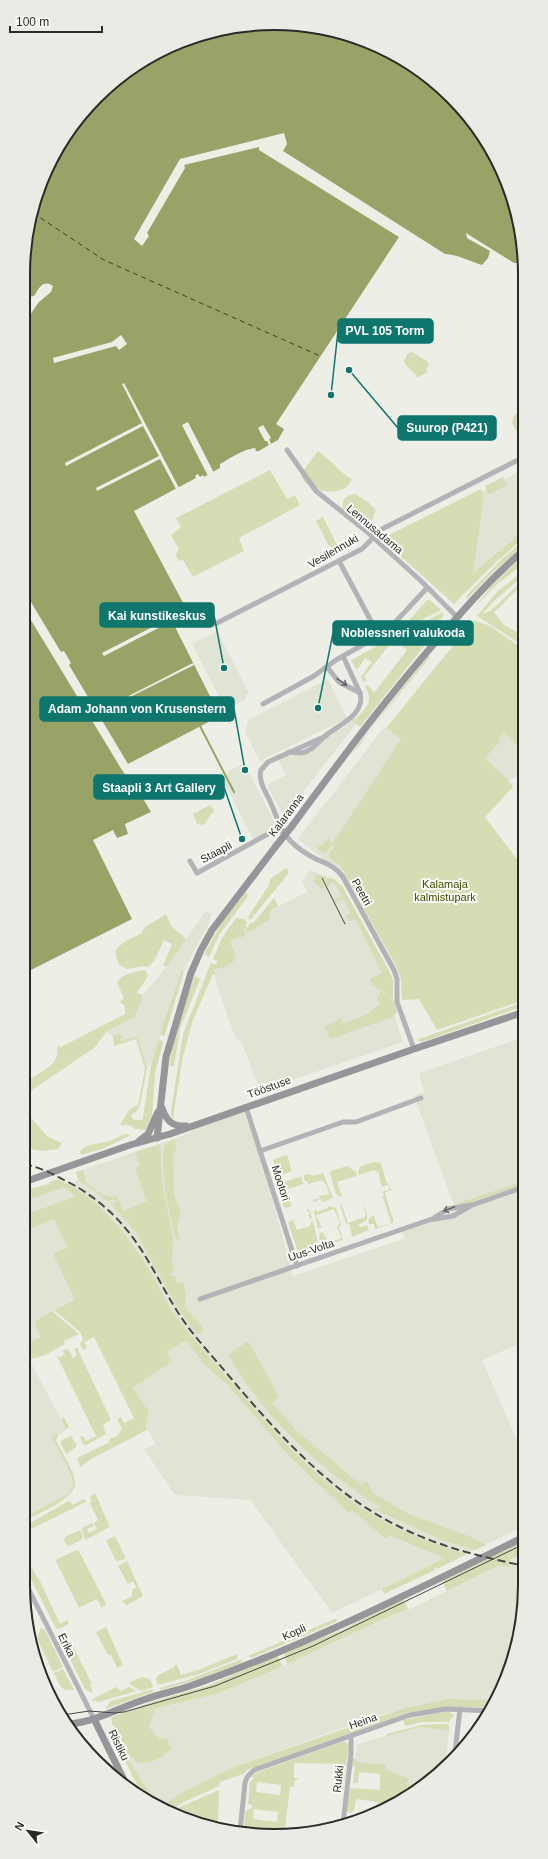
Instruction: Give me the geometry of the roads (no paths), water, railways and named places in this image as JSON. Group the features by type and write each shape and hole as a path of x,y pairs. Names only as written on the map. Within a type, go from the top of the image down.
{"street":[{"name":"Lennusadama","path":"287,450 316,491 373,538 420,580 457,617"},
{"name":"Vesilennuki","path":"215,624 362,549 382,529 518,460"},
{"name":"Kalaranna","path":"157,1138 163,1075 170,1040 191,973 201,950 226,910 292,826 355,741 457,617 493,578 518,556"},
{"path":"339,561 378,636"},
{"path":"263,704 314,676 343,656 387,631 427,588"},
{"path":"343,656 360,693"},
{"path":"327,667 339,682 360,693"},
{"name":"Peetri","path":"360,693 362,699 360,706 345,723 326,736 311,749 302,753 289,752 268,762 261,770 261,781 281,830 291,842 308,855 324,861 337,869 343,877 394,970 397,980 398,1002 414,1049"},
{"name":"Staapli","path":"190,861 197,873 268,834 281,830"},
{"name":"Tööstuse","path":"30,1180 138,1142 157,1138 197,1125 518,1014"},
{"path":"260,1151 343,1122 356,1122 421,1098"},
{"path":"161,1104 167,1120 173,1124 183,1126 197,1125"},
{"path":"138,1142 150,1130 161,1104"},
{"name":"Mootori","path":"246,1107 297,1266"},
{"name":"Uus-Volta","path":"429,1220 448,1209 472,1205 518,1189"},
{"name":"Uus-Volta","path":"200,1299 429,1220 453,1216 472,1205"},
{"name":"Kopli","path":"73,1723 94,1719 145,1699 188,1686 279,1651 351,1619 518,1540"},
{"name":"Erika","path":"30,1593 94,1719"},
{"name":"Heina","path":"241,1827 247,1777 254,1770 410,1716 446,1709 483,1710"},
{"path":"455,1748 460,1709"},
{"name":"Ristiku","path":"94,1719 122,1777"},
{"name":"Rukki","path":"344,1819 351,1754 351,1736"}],"waterway":[{"path":"200,726 234,792"}],"tram line":[{"path":"322,878 345,924"},
{"path":"67,1714 89,1711 115,1713 124,1712 215,1686 313,1646 518,1547"}],"railway":[{"path":"30,1166 45,1170 85,1192 104,1206 121,1223 136,1242 174,1306 194,1335 292,1447 331,1482 374,1513 413,1533 458,1550 518,1565"}],"place":[{"name":"Suurop (P421)","path":"349,370"},
{"name":"PVL 105 Torm","path":"331,395"},
{"name":"Kai kunstikeskus","path":"224,668"},
{"name":"Noblessneri valukoda","path":"318,708"},
{"name":"Adam Johann von Krusenstern","path":"245,770"},
{"name":"Staapli 3 Art Gallery","path":"242,839"}],"park label":[{"name":"Kalamaja kalmistupark","path":"445,890"}]}
